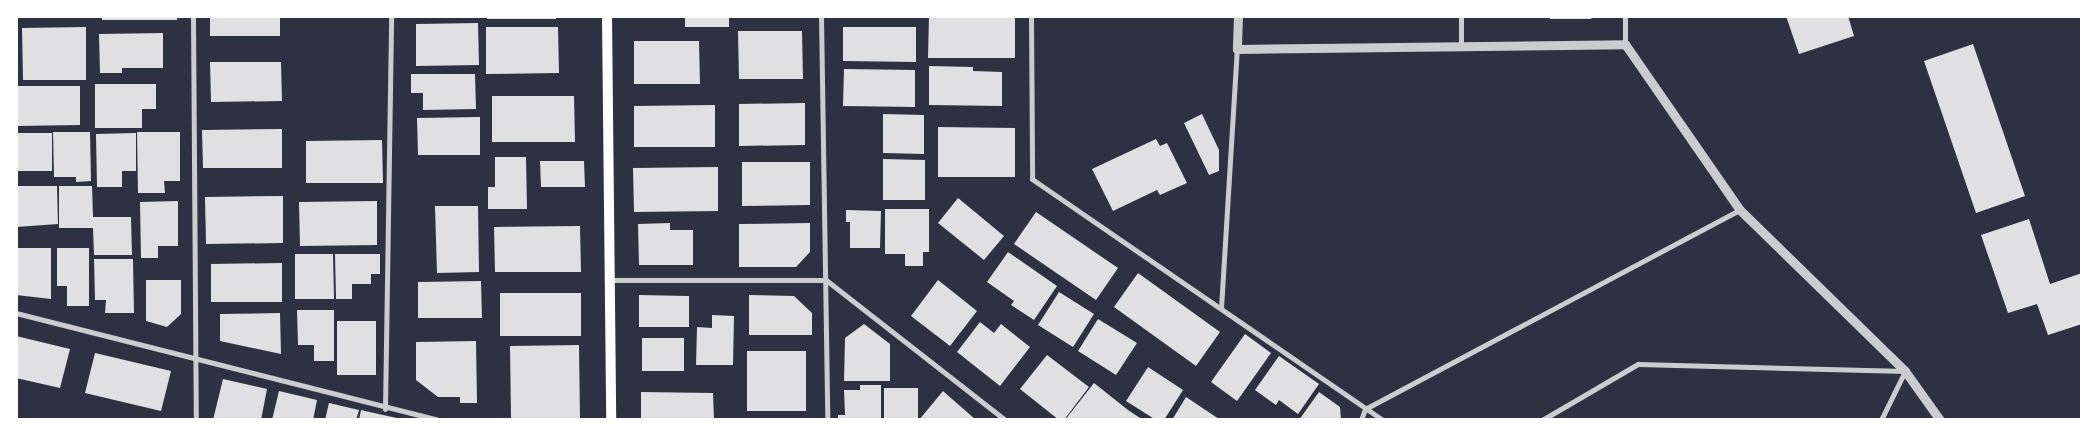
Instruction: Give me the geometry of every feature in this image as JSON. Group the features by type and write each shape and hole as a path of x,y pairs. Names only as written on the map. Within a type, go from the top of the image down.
{"main road":[{"path":"607,16 612,420"}],"street":[{"path":"193,16 196,420"},
{"path":"385,409 390,16"},
{"path":"821,16 826,280 826,420"},
{"path":"1031,16 1032,179 1383,420"},
{"path":"1222,308 1238,16"},
{"path":"1461,47 1462,16"},
{"path":"1625,16 1625,44 1740,210 1905,371 1940,420"},
{"path":"1237,49 1625,44"},
{"path":"1362,420 1365,408 1740,210"},
{"path":"611,280 826,280 1005,420"},
{"path":"16,313 196,356 385,409 438,420"},
{"path":"1542,420 1638,364 1905,371"},
{"path":"1881,420 1905,371"}],"building":[{"path":"102,16 177,16 177,20 102,20"},
{"path":"210,16 280,16 280,36 210,36"},
{"path":"487,16 556,16 556,19 487,19"},
{"path":"685,16 729,16 729,27 685,27"},
{"path":"929,16 1015,16 1015,58 928,58"},
{"path":"1550,16 1593,16 1591,19 1550,19"},
{"path":"1786,16 1848,16 1854,36 1799,54"},
{"path":"478,23 479,65 416,66 416,24"},
{"path":"86,27 86,80 23,80 22,28"},
{"path":"486,27 558,27 559,73 486,74"},
{"path":"843,27 916,27 916,62 843,61"},
{"path":"738,31 802,31 803,79 739,79"},
{"path":"163,33 163,68 122,68 122,73 100,73 99,34"},
{"path":"634,41 699,41 700,84 634,84"},
{"path":"1973,44 2025,196 1976,213 1924,61"},
{"path":"210,62 281,62 282,101 211,102"},
{"path":"929,66 973,67 973,71 1002,72 1002,106 929,105"},
{"path":"844,69 915,70 915,107 843,106"},
{"path":"411,74 475,74 476,109 423,110 423,93 411,93"},
{"path":"95,84 156,84 156,109 142,109 142,128 95,128"},
{"path":"16,86 80,86 80,125 16,126"},
{"path":"492,96 574,96 575,142 492,142"},
{"path":"805,103 805,145 739,146 739,104"},
{"path":"715,105 715,147 634,147 634,106"},
{"path":"883,114 924,115 924,154 883,153"},
{"path":"1202,114 1219,150 1219,171 1209,175 1184,123"},
{"path":"480,117 480,155 418,155 417,118"},
{"path":"938,127 1015,128 1015,177 938,177"},
{"path":"282,129 282,168 203,168 202,130"},
{"path":"53,132 90,132 91,181 76,182 76,177 54,177"},
{"path":"137,132 180,132 180,181 164,181 165,193 138,193"},
{"path":"16,133 52,133 52,171 16,171"},
{"path":"136,133 136,171 122,171 122,187 97,187 96,134"},
{"path":"1156,139 1160,146 1167,143 1187,183 1160,195 1157,190 1113,211 1092,169"},
{"path":"382,140 383,183 306,183 306,141"},
{"path":"495,157 526,157 527,209 488,209 488,187 495,187"},
{"path":"883,159 925,160 925,200 883,200"},
{"path":"540,161 584,161 585,187 541,187"},
{"path":"742,162 810,162 810,205 742,206"},
{"path":"718,167 718,211 634,212 633,168"},
{"path":"16,186 57,186 58,224 16,227"},
{"path":"59,186 92,186 93,217 131,217 132,255 94,255 93,228 59,228"},
{"path":"283,196 283,243 206,244 205,197"},
{"path":"958,198 1004,236 984,260 938,223"},
{"path":"178,201 178,246 158,246 158,258 141,258 140,202"},
{"path":"377,201 377,245 300,246 299,202"},
{"path":"435,206 478,206 479,272 437,273"},
{"path":"885,209 929,209 929,252 923,252 923,266 905,266 905,254 885,254"},
{"path":"846,210 881,211 880,248 850,248 850,222 846,222"},
{"path":"1036,212 1118,268 1096,300 1014,244"},
{"path":"2029,219 2050,284 2082,273 2082,324 2048,335 2037,304 2008,313 1981,235"},
{"path":"670,223 670,230 693,230 693,265 639,265 638,224"},
{"path":"810,223 810,252 796,267 739,267 739,224"},
{"path":"580,226 581,272 495,272 494,227"},
{"path":"16,248 51,248 51,299 16,295"},
{"path":"57,248 89,248 89,306 67,306 67,286 57,286"},
{"path":"1008,252 1057,286 1034,320 1011,305 1014,301 987,282"},
{"path":"295,254 333,254 334,299 295,299"},
{"path":"335,254 380,254 380,274 371,274 371,284 352,284 352,299 336,299"},
{"path":"94,259 133,259 134,313 105,313 106,300 95,300"},
{"path":"282,263 282,302 211,302 211,264"},
{"path":"1138,273 1220,332 1196,366 1114,307"},
{"path":"146,280 181,280 181,314 167,327 146,321"},
{"path":"938,280 977,311 950,346 911,316"},
{"path":"481,281 482,318 418,318 418,282"},
{"path":"1059,292 1094,314 1073,347 1038,325"},
{"path":"500,293 581,293 581,336 500,336"},
{"path":"639,295 689,296 689,327 639,327"},
{"path":"749,295 794,296 812,313 812,335 749,335"},
{"path":"297,310 334,310 334,361 314,361 314,345 298,345"},
{"path":"280,313 281,354 220,341 220,314"},
{"path":"712,315 734,316 733,365 696,365 697,327 712,328"},
{"path":"1098,319 1137,343 1116,375 1078,351"},
{"path":"337,321 376,321 376,375 337,375"},
{"path":"980,322 994,333 1001,324 1030,347 1000,386 957,352"},
{"path":"864,324 890,344 890,381 844,381 845,338"},
{"path":"1245,334 1271,353 1237,401 1211,382"},
{"path":"16,336 70,349 60,388 16,378"},
{"path":"642,338 684,338 684,371 642,371"},
{"path":"476,341 477,403 460,403 460,397 438,397 416,380 416,342"},
{"path":"579,345 580,420 511,418 510,346"},
{"path":"747,351 806,351 806,411 747,411"},
{"path":"95,353 171,371 161,411 85,393"},
{"path":"1047,355 1089,387 1064,420 1059,420 1020,389"},
{"path":"1279,356 1319,384 1298,414 1279,400 1276,405 1255,390"},
{"path":"1148,367 1183,390 1164,420 1156,420 1126,401"},
{"path":"223,379 267,389 261,420 213,420"},
{"path":"1094,383 1128,410 1143,420 1065,420"},
{"path":"860,385 881,385 881,420 838,420 838,415 845,415 844,390 860,390"},
{"path":"884,388 918,388 918,420 884,420"},
{"path":"279,391 317,400 313,420 272,420"},
{"path":"943,391 976,420 919,420"},
{"path":"641,392 713,393 714,420 641,420"},
{"path":"1319,392 1340,407 1341,420 1299,420"},
{"path":"1186,397 1219,419 1219,420 1172,420"},
{"path":"329,403 359,410 356,420 325,420"},
{"path":"361,410 401,419 401,420 359,420"}]}
